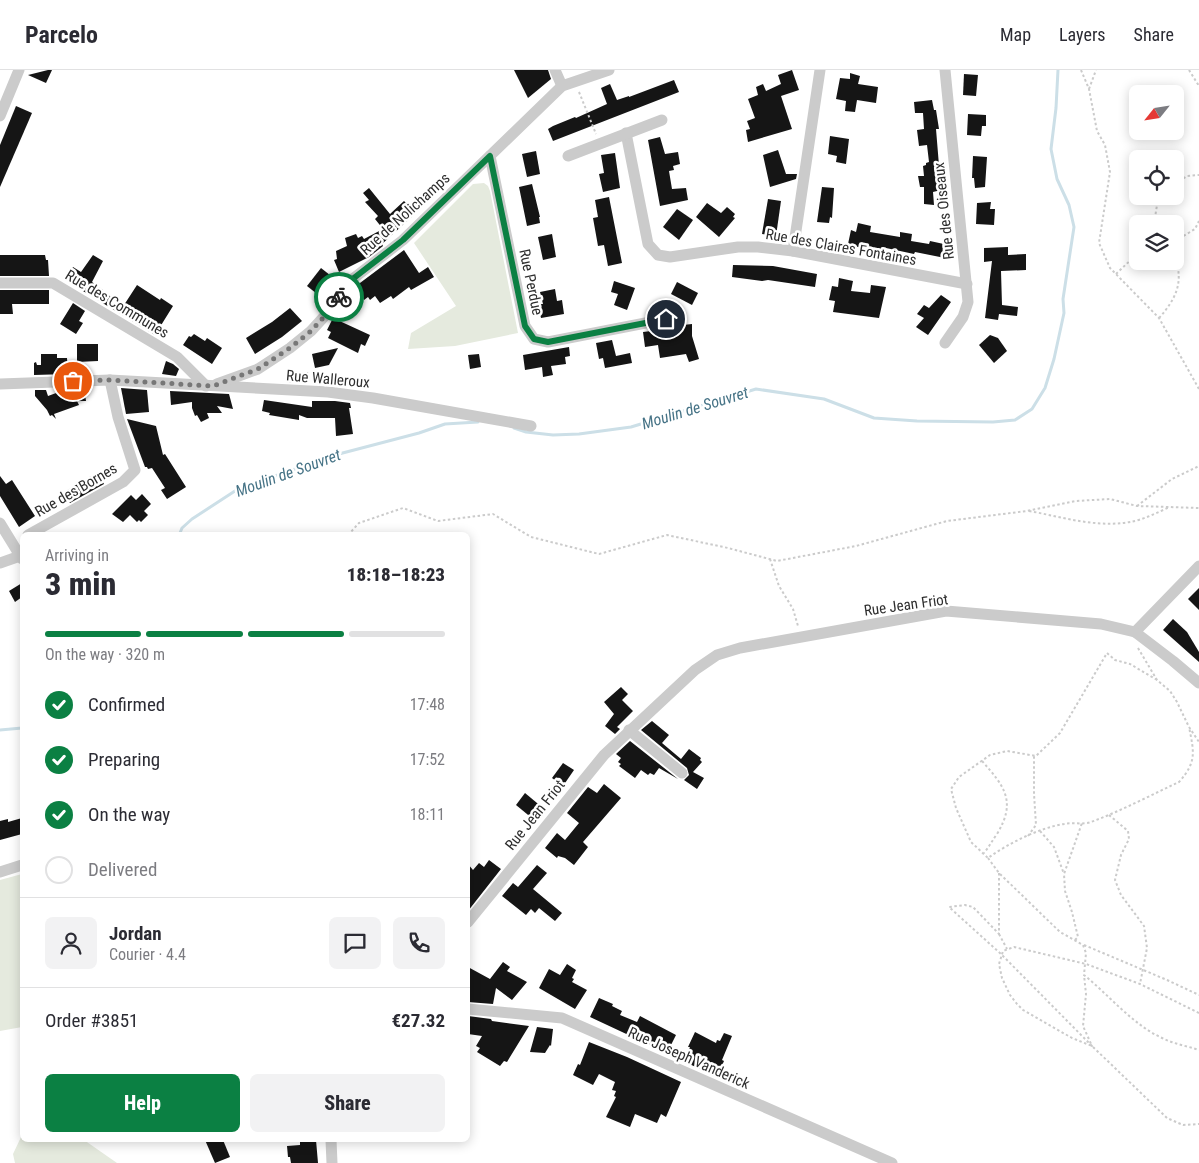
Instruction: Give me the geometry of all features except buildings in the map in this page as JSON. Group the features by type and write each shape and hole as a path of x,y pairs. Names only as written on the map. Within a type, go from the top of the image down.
{"street":[{"path":"0,116 19,70"},
{"path":"554,70 562,86 608,70"},
{"path":"793,251 820,70"},
{"name":"Rue des Oiseaux","path":"945,70 968,302 963,317 945,343"},
{"name":"Rue de Nolichamps","path":"209,386 258,369 290,348 311,331 332,308 350,281 403,240 562,86"},
{"path":"568,156 662,120"},
{"name":"Rue des Claires Fontaines","path":"626,133 648,244 658,256 670,257 738,247 793,251 967,284"},
{"name":"Rue Perdue","path":"490,156 525,326 534,339 548,342 666,319"},
{"name":"Rue des Communes","path":"0,283 53,283 176,357 209,386"},
{"name":"Rue Walleroux","path":"0,384 110,380 328,392 373,398 531,426"},
{"name":"Rue des Bornes","path":"33,532 123,482 135,470 118,417 110,380"},
{"path":"0,523 18,541"},
{"path":"0,563 20,557"},
{"path":"1134,632 1199,566"},
{"name":"Rue Jean Friot","path":"470,920 604,756 629,730 695,670 717,655 740,648 946,611 1101,624 1134,632 1173,661 1199,684"},
{"path":"629,730 682,773"},
{"path":"0,872 20,866"},
{"name":"Rue Joseph Vanderick","path":"470,1009 562,1018 892,1163"},
{"path":"331,1142 332,1163"}],"path":[{"path":"1081,70 1090,89 1098,131 1105,145 1110,172 1099,243 1110,268 1159,318 1199,389"},
{"path":"1090,89 1096,70"},
{"path":"1189,70 1199,86"},
{"path":"579,90 600,144"},
{"path":"1184,178 1199,175"},
{"path":"1184,236 1195,229 1199,221"},
{"path":"1116,274 1129,262"},
{"path":"1159,318 1169,306 1178,286 1180,270"},
{"path":"1137,506 1172,479 1199,466"},
{"path":"350,532 358,523 403,508 438,521 493,514 531,537 599,554 667,535 777,561 856,546 947,521 1027,511 1076,501 1110,499 1137,506 1199,508"},
{"path":"1027,511 1088,524 1109,524 1132,522 1171,507"},
{"path":"770,559 779,586 793,609 800,637"},
{"path":"1134,632 1136,646 1157,680"},
{"path":"1199,742 1189,728 1177,702 1170,692 1157,680 1130,664 1115,660 1107,653 1060,733 1036,756 1007,751 990,755 959,777 951,789 956,808 971,842 988,858 999,873 1060,932 1083,945 1144,969 1199,995"},
{"path":"988,858 1006,845 1026,838 1039,830 1066,823 1089,823 1179,782 1189,771 1194,758 1189,728"},
{"path":"1026,838 1036,825 1034,756"},
{"path":"1194,758 1199,757"},
{"path":"982,761 1002,784 1008,801 1005,817 990,847 983,854"},
{"path":"1108,814 1128,831 1129,839 1121,855 1115,880 1121,895 1144,926 1147,948 1140,984"},
{"path":"1064,874 1082,823"},
{"path":"1039,830 1054,847 1064,874 1065,891 1078,937 1075,940"},
{"path":"999,873 999,934"},
{"path":"1007,949 999,934 973,908 965,905 949,907 1001,954 1167,1118 1183,1124 1199,1124"},
{"path":"1083,945 1086,953 1084,975 1086,994 1083,1026 1092,1046"},
{"path":"1092,1046 1072,1038 1023,1010 1017,1004 1010,995 1002,978 999,964 1001,954 1007,949 1014,947 1086,964 1140,984 1199,1013"},
{"path":"1084,975 1112,1001 1150,1031 1163,1039 1199,1050"}],"shaded area":[{"path":"484,183 490,191 518,333 455,346 408,349 411,333 456,306 414,243 473,184"},
{"path":"20,875 20,1027 0,1031 0,880"},
{"path":"20,1139 20,1142 87,1142 117,1163 15,1163 13,1154"}],"waterway":[{"name":"Moulin de Souvret","path":"514,428 526,432 553,435 579,434 631,427 756,389 824,399 874,418 917,421 993,422 1015,420 1032,409 1045,388 1054,359 1064,313 1063,299 1074,227 1069,205 1057,179 1051,149 1058,70"},
{"name":"Moulin de Souvret","path":"180,532 192,519 238,489 335,455 419,433 445,424 478,422"},
{"name":"Moulin de Souvret","path":"0,730 20,728"}],"way so far":[{"path":"73,381 110,380 213,386 258,369 290,348 311,331 332,308 339,297"}],"route":[{"path":"339,297 350,281 403,240 490,156 525,326 534,339 548,342 666,319"}]}
